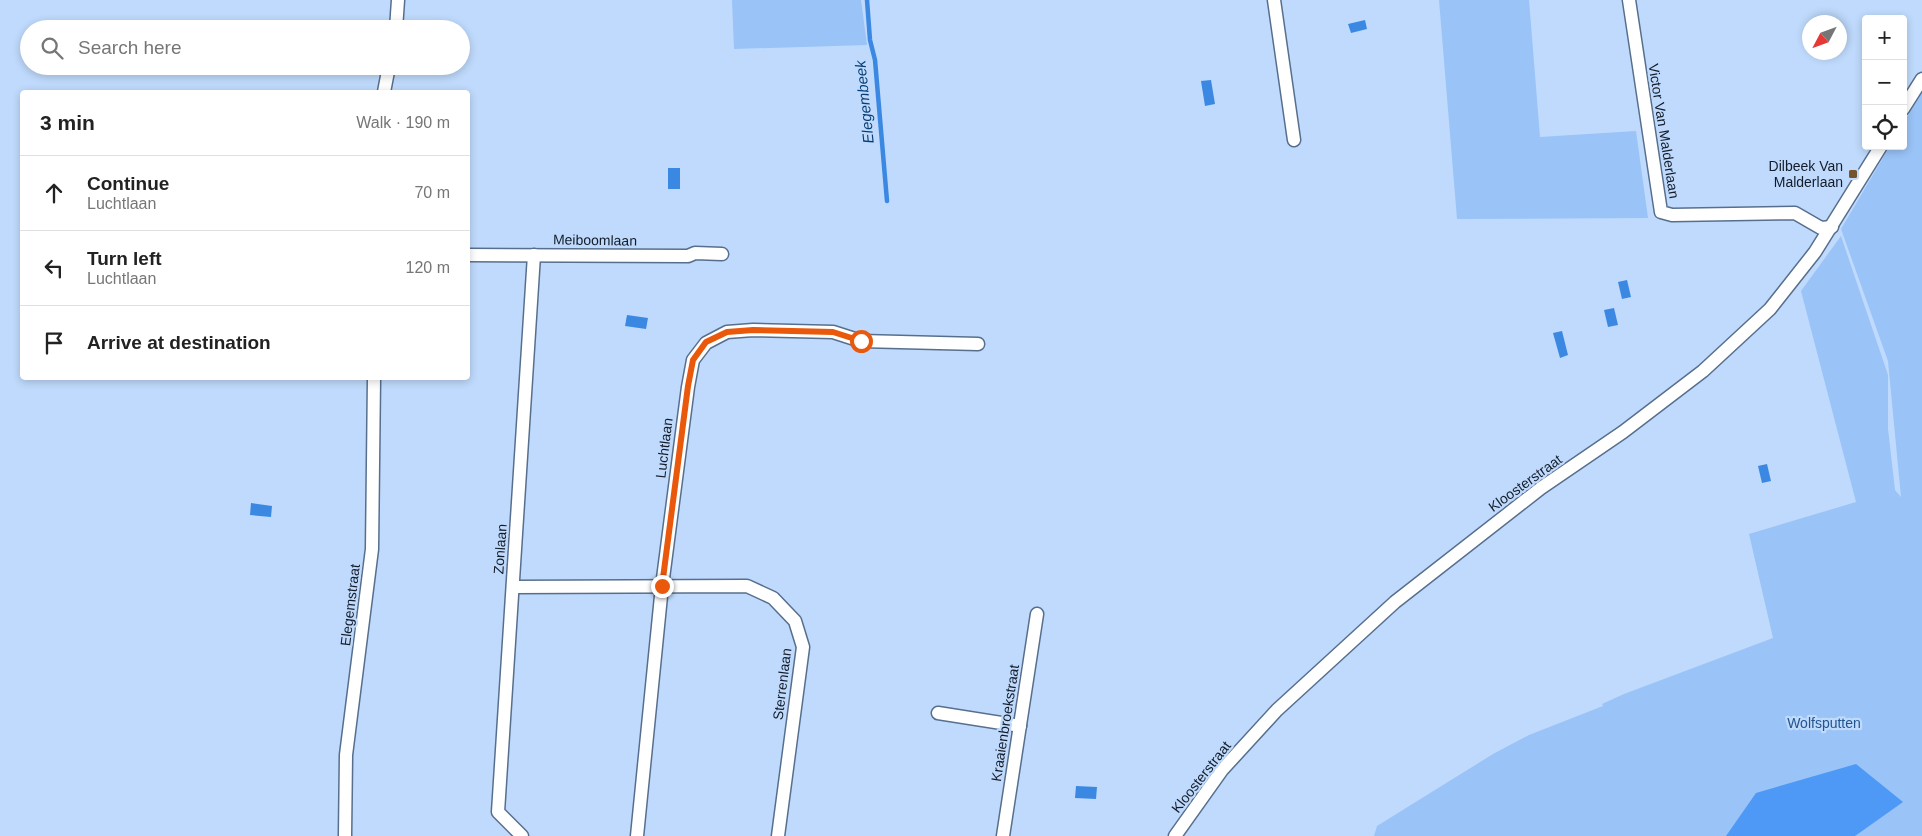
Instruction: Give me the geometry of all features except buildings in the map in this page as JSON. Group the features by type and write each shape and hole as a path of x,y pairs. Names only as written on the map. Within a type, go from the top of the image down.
{"street":[{"path":"397,20 398,0"},
{"path":"1274,0 1294,140"},
{"name":"Victor Van Malderlaan","path":"1630,0 1661,212 1672,215 1795,213 1821,228 1832,227"},
{"path":"384,90 387,75"},
{"path":"1906,105 1922,79"},
{"name":"Kloosterstraat","path":"1175,836 1222,770 1277,710 1394,602 1541,488 1623,432 1703,371 1770,309 1815,252 1879,150"},
{"name":"Meiboomlaan","path":"470,255 688,256 695,253 722,254"},
{"name":"Zonlaan","path":"522,836 498,812 534,254"},
{"name":"Luchtlaan","path":"637,836 662,586 693,360 706,342 727,332 753,330 833,332 861,341 978,344"},
{"name":"Elegemstraat","path":"345,836 346,755 372,549 374,380"},
{"name":"Sterrenlaan","path":"513,587 747,586 773,598 795,621 803,647 778,836"},
{"name":"Kraaienbroekstraat","path":"1003,836 1037,614"},
{"path":"938,713 1020,726"}],"green space":[{"path":"732,0 861,0 867,45 734,49"},
{"path":"1439,0 1529,0 1540,137 1636,131 1648,218 1457,219"},
{"name":"Wolfsputten","path":"1922,92 1922,836 1374,836 1377,826 1493,754 1529,735 1603,706 1602,704 1624,694 1773,638 1749,534 1856,502 1801,291 1841,236 1888,375 1888,429 1895,490 1901,497 1888,361 1841,229 1888,150 1907,150 1907,117"}],"shaded area":[{"path":"1365,20 1367,29 1351,33 1348,24"},
{"path":"1211,80 1215,104 1205,106 1201,81"},
{"path":"668,168 680,168 680,189 668,189"},
{"path":"1627,280 1631,297 1622,299 1618,282"},
{"path":"1614,308 1618,325 1608,327 1604,310"},
{"path":"627,315 648,318 646,329 625,326"},
{"path":"1562,331 1568,355 1560,358 1553,333"},
{"path":"1767,464 1771,481 1762,483 1758,466"},
{"path":"251,503 272,506 271,517 250,515"},
{"path":"1856,764 1903,802 1855,836 1726,836 1756,793"},
{"path":"1076,786 1097,787 1096,799 1075,798"}],"waterway":[{"name":"Elegembeek","path":"867,0 870,40 875,60 887,201"}],"place":[{"name":"Dilbeek Van Malderlaan","path":"1853,174"}],"route":[{"path":"662,586 688,386 693,360 706,342 727,332 753,330 833,332 861,341"}]}
